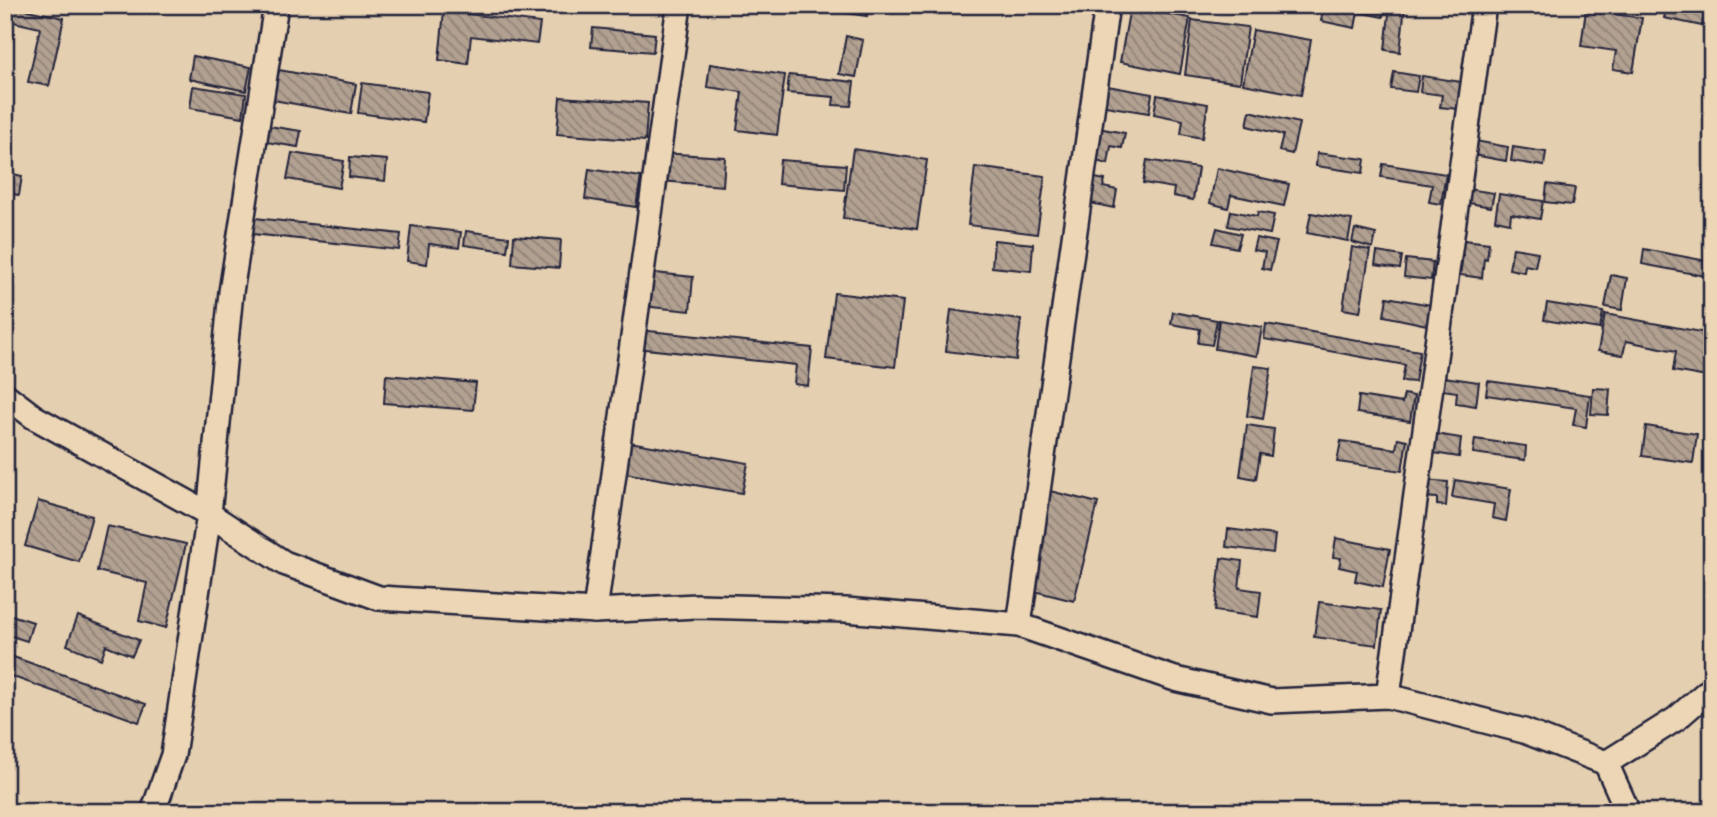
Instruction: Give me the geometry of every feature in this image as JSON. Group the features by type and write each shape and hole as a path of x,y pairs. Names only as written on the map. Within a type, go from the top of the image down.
{"street":[{"path":"153,812 173,755 209,514 231,292 276,5"},
{"path":"595,611 680,5"},
{"path":"1018,625 1107,5"},
{"path":"1388,696 1484,5"},
{"path":"5,395 34,417 209,514 284,563 379,598 595,611 697,606 846,610 1018,625 1175,679 1272,701 1388,696 1524,731 1606,763 1628,812"},
{"path":"1606,763 1676,719 1707,692 1712,691"}],"building":[{"path":"5,5 64,18 49,86 28,82 40,28 5,20"},
{"path":"792,5 868,5 867,16"},
{"path":"1324,5 1385,5 1383,17 1358,12 1355,28 1321,21"},
{"path":"1390,5 1405,5 1400,52 1385,50"},
{"path":"1667,5 1705,10 1702,26 1664,18"},
{"path":"1130,7 1190,18 1180,74 1120,62"},
{"path":"1586,10 1642,18 1633,72 1613,69 1616,51 1581,46"},
{"path":"444,11 540,23 537,44 471,36 468,64 439,60"},
{"path":"1192,20 1248,27 1240,83 1185,75"},
{"path":"593,28 655,34 653,52 591,47"},
{"path":"1253,30 1311,40 1301,95 1243,84"},
{"path":"846,36 863,40 856,77 839,74"},
{"path":"193,56 251,67 246,91 189,79"},
{"path":"710,64 785,75 777,135 737,130 742,92 707,87"},
{"path":"279,70 356,84 351,114 273,100"},
{"path":"1394,72 1419,76 1416,92 1391,89"},
{"path":"789,75 854,82 851,106 833,105 834,97 787,93"},
{"path":"1422,76 1462,82 1458,109 1440,107 1442,95 1420,92"},
{"path":"362,83 428,92 424,122 358,113"},
{"path":"1102,85 1152,94 1149,113 1099,105"},
{"path":"193,86 246,94 243,117 190,108"},
{"path":"1157,95 1208,104 1202,138 1181,134 1183,120 1154,114"},
{"path":"560,97 648,103 645,141 557,134"},
{"path":"1250,111 1299,123 1292,154 1279,151 1283,135 1247,126"},
{"path":"269,126 301,131 298,147 266,142"},
{"path":"1098,128 1125,133 1122,148 1111,146 1108,164 1092,160"},
{"path":"1470,140 1508,147 1506,161 1468,154"},
{"path":"1513,147 1546,152 1544,166 1511,161"},
{"path":"853,149 927,160 917,229 843,218"},
{"path":"292,153 344,161 339,188 287,179"},
{"path":"661,153 725,157 723,186 660,181"},
{"path":"1317,153 1365,159 1363,173 1316,166"},
{"path":"350,157 387,160 385,181 349,177"},
{"path":"780,160 846,165 844,190 778,184"},
{"path":"1147,160 1198,168 1193,200 1173,196 1174,188 1143,183"},
{"path":"1383,164 1446,174 1441,204 1429,202 1432,185 1381,177"},
{"path":"975,167 1045,176 1037,234 968,225"},
{"path":"1217,168 1289,184 1284,206 1231,195 1228,208 1210,203"},
{"path":"589,169 641,177 636,207 585,199"},
{"path":"5,172 22,176 19,195 5,193"},
{"path":"1090,177 1105,180 1103,187 1117,190 1114,208 1085,202"},
{"path":"1547,184 1575,188 1572,205 1545,202"},
{"path":"1461,188 1494,193 1491,207 1458,201"},
{"path":"1499,194 1543,201 1540,219 1511,214 1510,223 1495,220"},
{"path":"1231,211 1257,216 1258,212 1274,215 1270,234 1228,226"},
{"path":"1311,213 1352,220 1348,241 1307,233"},
{"path":"255,218 401,234 399,250 253,234"},
{"path":"411,226 461,232 459,248 429,244 427,264 407,261"},
{"path":"1217,228 1241,234 1237,248 1213,243"},
{"path":"1355,229 1376,234 1373,248 1352,242"},
{"path":"466,231 509,237 507,251 464,245"},
{"path":"514,236 561,240 559,268 512,264"},
{"path":"1256,238 1277,242 1270,270 1262,268 1265,252 1253,250"},
{"path":"1455,239 1489,243 1482,278 1460,275 1463,255 1453,253"},
{"path":"994,240 1033,244 1031,271 992,267"},
{"path":"1352,247 1370,250 1360,312 1343,309"},
{"path":"1513,248 1538,252 1535,267 1525,265 1524,272 1509,269"},
{"path":"1644,249 1707,261 1705,276 1642,264"},
{"path":"1377,252 1402,256 1400,269 1375,265"},
{"path":"1406,259 1433,262 1431,280 1404,277"},
{"path":"646,272 693,277 690,311 642,306"},
{"path":"1611,275 1627,278 1622,310 1605,307"},
{"path":"834,293 903,301 895,367 826,359"},
{"path":"1387,297 1431,305 1427,325 1384,316"},
{"path":"1547,303 1603,312 1600,329 1544,320"},
{"path":"951,310 1021,320 1016,360 946,351"},
{"path":"1173,312 1217,320 1212,345 1198,343 1200,329 1171,324"},
{"path":"1605,314 1712,334 1707,377 1673,371 1676,351 1626,341 1623,355 1598,351"},
{"path":"1219,320 1262,327 1257,356 1215,349"},
{"path":"1266,324 1420,351 1415,382 1402,381 1405,365 1264,339"},
{"path":"639,330 812,348 808,386 794,384 796,365 637,348"},
{"path":"1254,366 1271,368 1263,419 1247,416"},
{"path":"386,375 476,383 473,410 384,403"},
{"path":"1437,376 1479,382 1476,406 1456,403 1457,392 1435,389"},
{"path":"1488,381 1590,395 1586,427 1573,425 1576,408 1486,395"},
{"path":"1593,388 1610,389 1608,415 1591,414"},
{"path":"1404,394 1414,396 1410,421 1357,413 1359,396 1402,403"},
{"path":"1247,425 1274,429 1271,456 1260,454 1256,479 1240,476"},
{"path":"1646,426 1697,434 1693,463 1642,456"},
{"path":"1429,433 1461,438 1459,457 1427,452"},
{"path":"1398,438 1407,440 1402,471 1337,462 1341,441 1396,449"},
{"path":"1475,439 1526,446 1525,460 1473,453"},
{"path":"624,441 748,463 742,493 618,472"},
{"path":"1423,480 1448,482 1446,506 1437,505 1437,498 1421,497"},
{"path":"1455,480 1511,489 1506,521 1492,518 1494,504 1452,497"},
{"path":"1050,491 1098,503 1074,601 1026,589"},
{"path":"38,501 92,516 79,562 25,546"},
{"path":"107,526 186,544 166,628 139,621 147,583 97,571"},
{"path":"1228,529 1275,535 1273,553 1226,547"},
{"path":"1336,538 1390,549 1383,587 1355,581 1357,571 1339,567 1341,558 1333,557"},
{"path":"1221,558 1242,561 1239,588 1261,591 1258,617 1215,611"},
{"path":"1319,602 1381,610 1377,645 1314,637"},
{"path":"5,613 33,622 27,641 5,634"},
{"path":"78,616 139,640 132,656 106,645 101,659 67,645"},
{"path":"5,654 146,704 139,722 5,674"}]}
